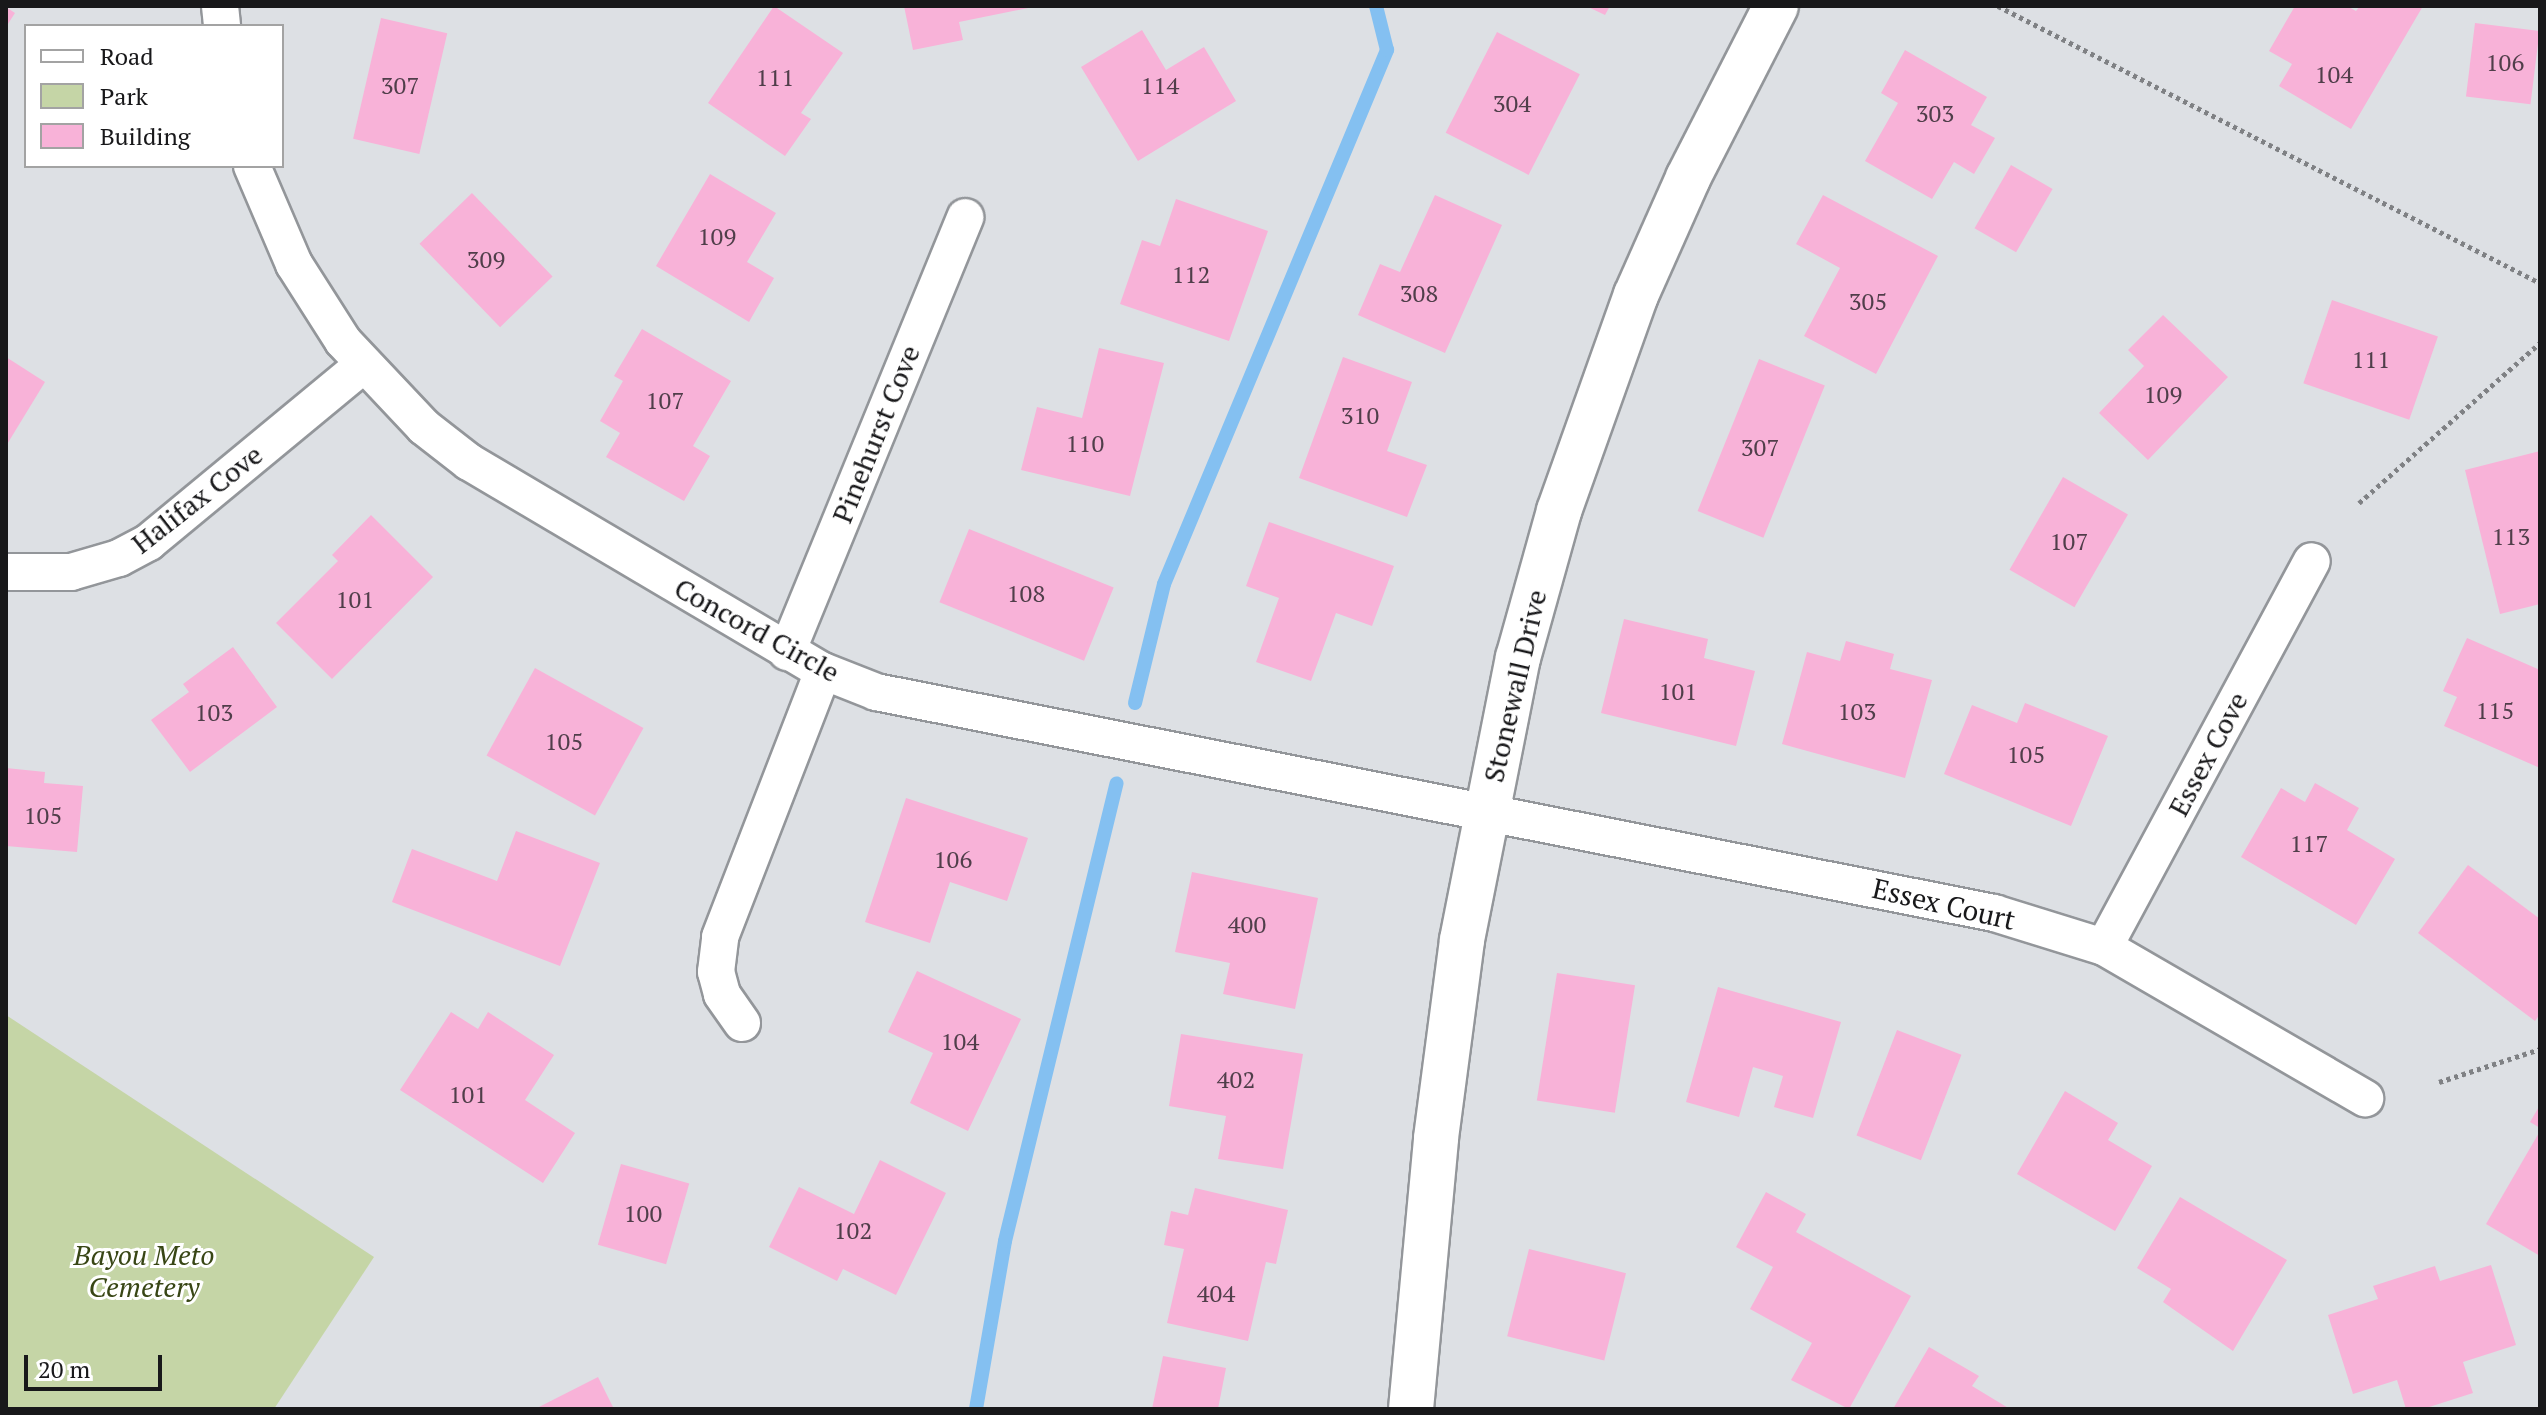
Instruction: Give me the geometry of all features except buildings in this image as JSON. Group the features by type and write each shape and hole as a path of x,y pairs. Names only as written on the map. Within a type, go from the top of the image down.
{"street":[{"name":"Stonewall Drive","path":"1411,1409 1436,1138 1462,940 1518,658 1559,511 1636,295 1688,178 1776,6"},
{"name":"Concord Circle","path":"253,168 294,264 362,366 469,462 823,671 876,692 1486,809"},
{"name":"Pinehurst Cove","path":"787,652 965,217"},
{"name":"Halifax Cove","path":"6,572 71,572 119,558 149,542 362,366"},
{"name":"Essex Cove","path":"2104,947 2312,561"},
{"path":"742,1023 719,983 720,937 823,671"},
{"name":"Essex Court","path":"1486,809 1994,913 2104,947 2365,1098"}],"path":[{"path":"1998,6 2540,283"},
{"path":"2359,503 2540,343"},
{"path":"2439,1082 2540,1049"}],"green space":[{"name":"Bayou Meto Cemetery","path":"6,1015 374,1257 274,1409 6,1409"}],"waterway":[{"path":"1135,703 1164,584 1387,50 1376,6"},
{"path":"976,1409 1005,1241 1117,783"}]}
